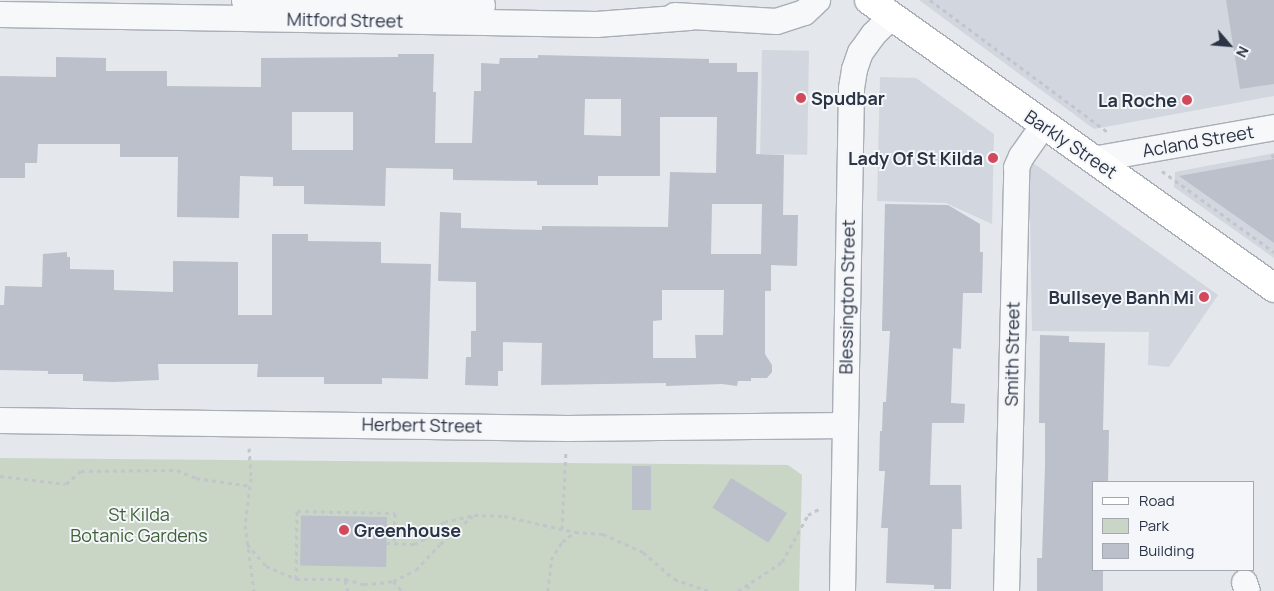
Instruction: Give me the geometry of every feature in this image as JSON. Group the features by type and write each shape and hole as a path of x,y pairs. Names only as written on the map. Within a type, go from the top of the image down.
{"main road":[{"name":"Barkly Street","path":"869,0 1274,288"}],"street":[{"name":"Mitford Street","path":"244,0 604,8 690,17 776,21 804,12 817,0"},
{"name":"Mitford Street","path":"0,14 596,24 690,17"},
{"name":"Blessington Street","path":"842,591 851,88 854,68 860,52 873,34 891,16"},
{"name":"Smith Street","path":"1006,591 1016,167 1021,156 1043,125"},
{"name":"Acland Street","path":"1092,159 1274,127"},
{"name":"Herbert Street","path":"0,420 567,428 845,424"}],"path":[{"path":"930,0 1274,252"},
{"path":"1272,154 1274,159"},
{"path":"248,422 250,486 246,524 254,591"},
{"path":"562,529 567,428"},
{"path":"0,476 66,484 81,471 177,470 196,478 250,486"},
{"path":"738,591 782,562 808,515 843,497"},
{"path":"296,579 297,511 395,513 394,542"},
{"path":"247,544 266,566 296,579 345,579 364,584 393,581 416,570 440,544 474,515"},
{"path":"386,543 414,544 423,540 444,522 474,515 504,516 575,532 604,534 643,552 674,579 708,591"},
{"path":"548,591 551,560 562,542 575,532"},
{"path":"345,579 348,591"},
{"path":"393,581 402,591"},
{"path":"747,585 750,591"}],"shaded area":[{"path":"919,0 1274,0 1274,96 1094,129"},
{"path":"762,50 809,51 807,155 760,154"},
{"path":"880,77 916,78 994,134 992,224 946,203 877,201"},
{"path":"1274,153 1274,258 1174,187 1175,172"},
{"path":"1029,160 1218,295 1169,367 1148,365 1149,332 1032,331"}],"green space":[{"name":"St Kilda Botanic Gardens","path":"0,458 788,465 802,475 799,591 0,591"}],"building":[{"path":"1226,0 1274,0 1274,84 1240,89"},
{"path":"398,54 434,54 433,92 436,92 435,143 472,143 474,91 481,91 481,63 499,64 500,58 538,58 538,55 709,59 709,63 737,63 737,72 758,72 756,154 784,155 783,215 798,215 797,266 771,265 771,291 765,291 765,354 772,365 772,372 767,378 751,378 751,381 738,381 737,386 722,384 666,386 666,383 541,385 542,343 503,342 503,371 498,371 498,386 465,385 466,357 471,357 471,331 476,331 476,282 438,281 440,212 461,213 461,228 542,230 542,226 668,227 670,172 716,173 717,117 660,117 660,176 598,176 598,185 537,185 537,181 453,180 453,169 386,168 385,206 304,204 304,186 273,186 273,177 240,176 239,218 177,217 178,157 120,157 120,144 38,144 37,163 25,163 25,178 0,178 0,76 56,77 56,57 106,58 106,71 167,71 167,86 261,87 261,58 398,57","holes":["585,99 621,99 621,136 584,135","292,112 353,112 353,150 292,150","712,204 762,204 761,254 711,254","662,290 724,290 723,335 695,335 696,358 653,358 653,321 662,320"]},
{"path":"1274,159 1274,243 1179,176 1251,163"},
{"path":"885,204 948,205 980,224 980,252 983,252 982,293 963,293 961,349 953,348 951,403 965,404 964,423 932,423 930,485 961,485 962,529 952,529 951,589 934,589 934,585 886,583 888,528 881,528 885,471 879,471 880,431 882,431 883,402 886,402 890,331 882,331"},
{"path":"272,234 308,234 308,241 381,242 381,263 431,264 428,379 382,378 382,384 324,384 324,377 257,377 258,364 158,364 159,380 114,382 83,381 83,374 48,374 48,371 0,370 0,305 4,305 5,286 42,287 43,254 67,252 67,257 70,257 70,269 114,270 114,290 173,292 173,261 238,262 238,315 272,315"},
{"path":"1040,335 1069,336 1069,342 1105,343 1103,430 1109,430 1108,481 1092,481 1092,571 1103,571 1103,591 1037,591 1037,558 1042,558 1045,466 1045,423 1039,423"},
{"path":"632,466 651,466 651,510 632,510"},
{"path":"731,478 787,513 768,543 712,508"},
{"name":"Greenhouse","path":"301,515 387,517 386,567 300,565"}],"place":[{"name":"Spudbar","path":"801,98"},
{"name":"La Roche","path":"1187,100"},
{"name":"Lady Of St Kilda","path":"993,158"},
{"name":"Bullseye Banh Mi","path":"1204,297"},
{"name":"Greenhouse","path":"344,530"}]}
